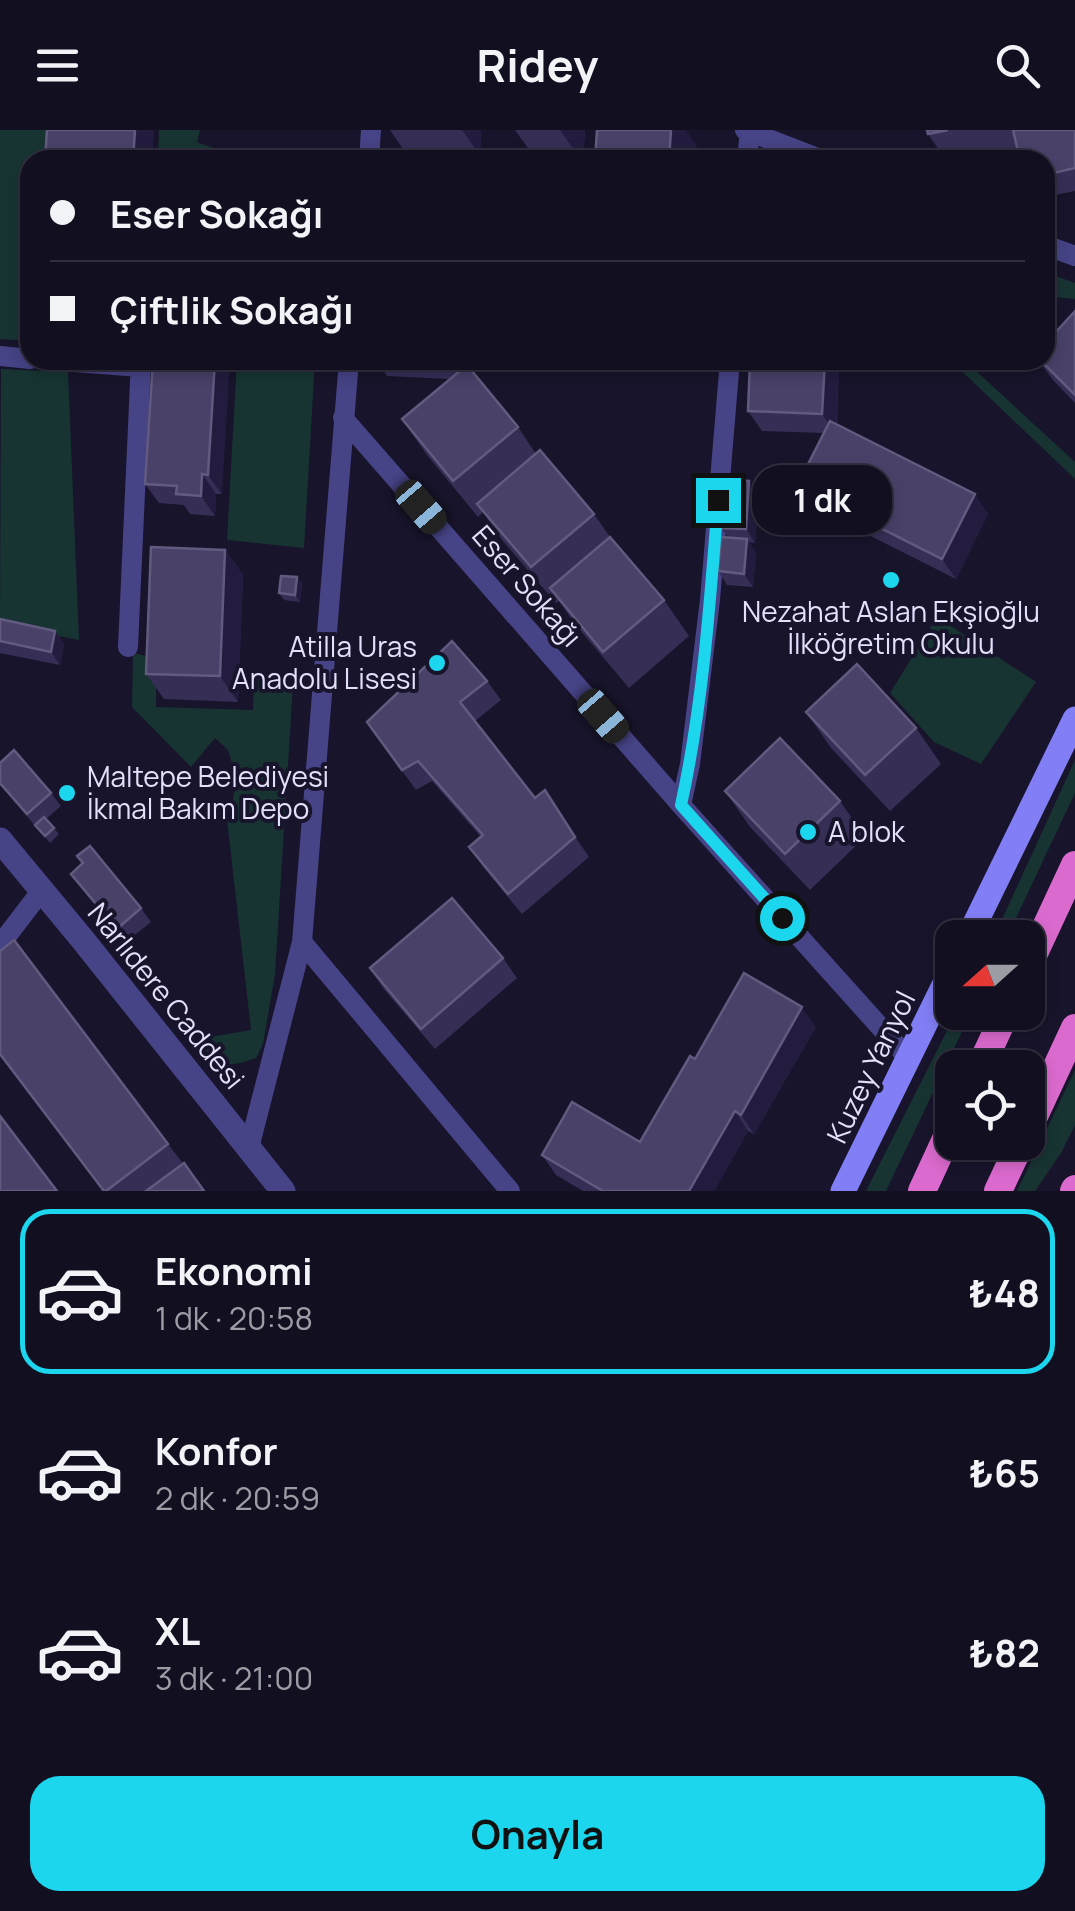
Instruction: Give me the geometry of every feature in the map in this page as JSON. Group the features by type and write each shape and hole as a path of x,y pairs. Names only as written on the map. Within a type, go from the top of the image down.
{"highway":[{"path":"1045,929 1075,865"},
{"path":"1045,1092 1075,1028"},
{"path":"922,1191 936,1160"},
{"path":"998,1191 1013,1160"}],"main road":[{"path":"977,920 1075,719"},
{"name":"Kuzey Yanyol","path":"844,1191 935,1004"}],"street":[{"path":"748,131 798,150"},
{"path":"128,647 141,370"},
{"path":"249,1148 302,942 348,370"},
{"path":"681,805 690,764 710,600 729,370"},
{"name":"Eser Sokağı","path":"343,418 908,1059"},
{"name":"Narlıdere Caddesi","path":"0,840 283,1191"},
{"path":"0,945 42,890"},
{"path":"302,942 510,1191"}],"green space":[{"path":"0,130 61,130 60,150 20,150 20,340 0,339"},
{"path":"159,130 200,130 197,142 219,150 158,150"},
{"path":"1055,276 1075,283 1075,299 1055,297"},
{"path":"1,369 68,372 79,640 0,625"},
{"path":"236,370 314,370 304,548 227,540"},
{"path":"961,370 975,370 1075,462 1075,479"},
{"path":"937,617 1036,682 981,764 934,742 890,693"},
{"path":"133,653 156,658 156,707 253,710 254,676 293,684 275,974 263,1044 256,1058 246,1061 215,1061 199,1039 251,1030 226,810 232,808 236,778 228,750 215,738 191,767 132,707"},
{"path":"1075,760 1075,793 1015,920 1002,920"},
{"path":"947,1030 963,1030 953,1050 937,1050"},
{"path":"935,1055 935,1088 886,1191 866,1191"},
{"path":"1075,1070 1075,1125 1035,1191 1017,1191 1032,1160 1045,1160 1045,1133"}],"building":[{"path":"47,130 135,130 134,150 46,150"},
{"path":"597,130 671,130 670,150 596,150"},
{"path":"1013,130 1075,130 1075,168 1055,173 1055,150 1018,150"},
{"path":"1075,311 1075,395 1050,370 1055,370 1055,333"},
{"path":"152,370 214,370 208,475 202,474 201,496 176,494 177,486 145,484"},
{"path":"461,370 471,370 518,427 453,481 402,419"},
{"path":"750,370 824,370 822,414 748,411"},
{"path":"830,421 975,494 942,559 797,486"},
{"path":"540,450 594,514 531,567 477,504"},
{"path":"724,479 749,481 746,529 721,528"},
{"path":"610,537 664,600 603,652 550,588"},
{"path":"721,537 747,539 744,574 718,571"},
{"path":"151,547 225,550 220,676 146,674"},
{"path":"281,576 297,577 295,595 279,593"},
{"path":"0,619 55,631 51,652 0,641"},
{"path":"452,641 487,681 460,702 535,798 545,790 575,837 508,894 469,847 483,835 418,761 402,770 367,722"},
{"path":"857,664 916,728 865,775 806,712"},
{"path":"780,738 840,801 785,854 725,791"},
{"path":"14,750 51,793 27,814 0,783 0,763"},
{"path":"44,817 54,828 45,836 35,825"},
{"path":"90,846 141,908 117,929 71,874 83,863 77,856"},
{"path":"452,898 503,958 421,1029 370,968"},
{"path":"14,940 168,1144 106,1191 0,1054 0,951"},
{"path":"744,973 802,1007 741,1115 735,1111 689,1191 603,1191 542,1155 572,1102 640,1142 690,1056 695,1059"},
{"path":"0,1116 57,1191 0,1191"},
{"path":"184,1163 204,1191 146,1191"}],"place":[{"name":"Nezahat Aslan Ekşioğlu İlköğretim Okulu","path":"891,580"},
{"name":"Atilla Uras Anadolu Lisesi","path":"437,663"},
{"name":"Maltepe Belediyesi İkmal Bakım Depo","path":"67,793"},
{"name":"A blok","path":"808,832"}],"route":[{"path":"718,500 710,600 690,764 681,805 782,918"}]}
